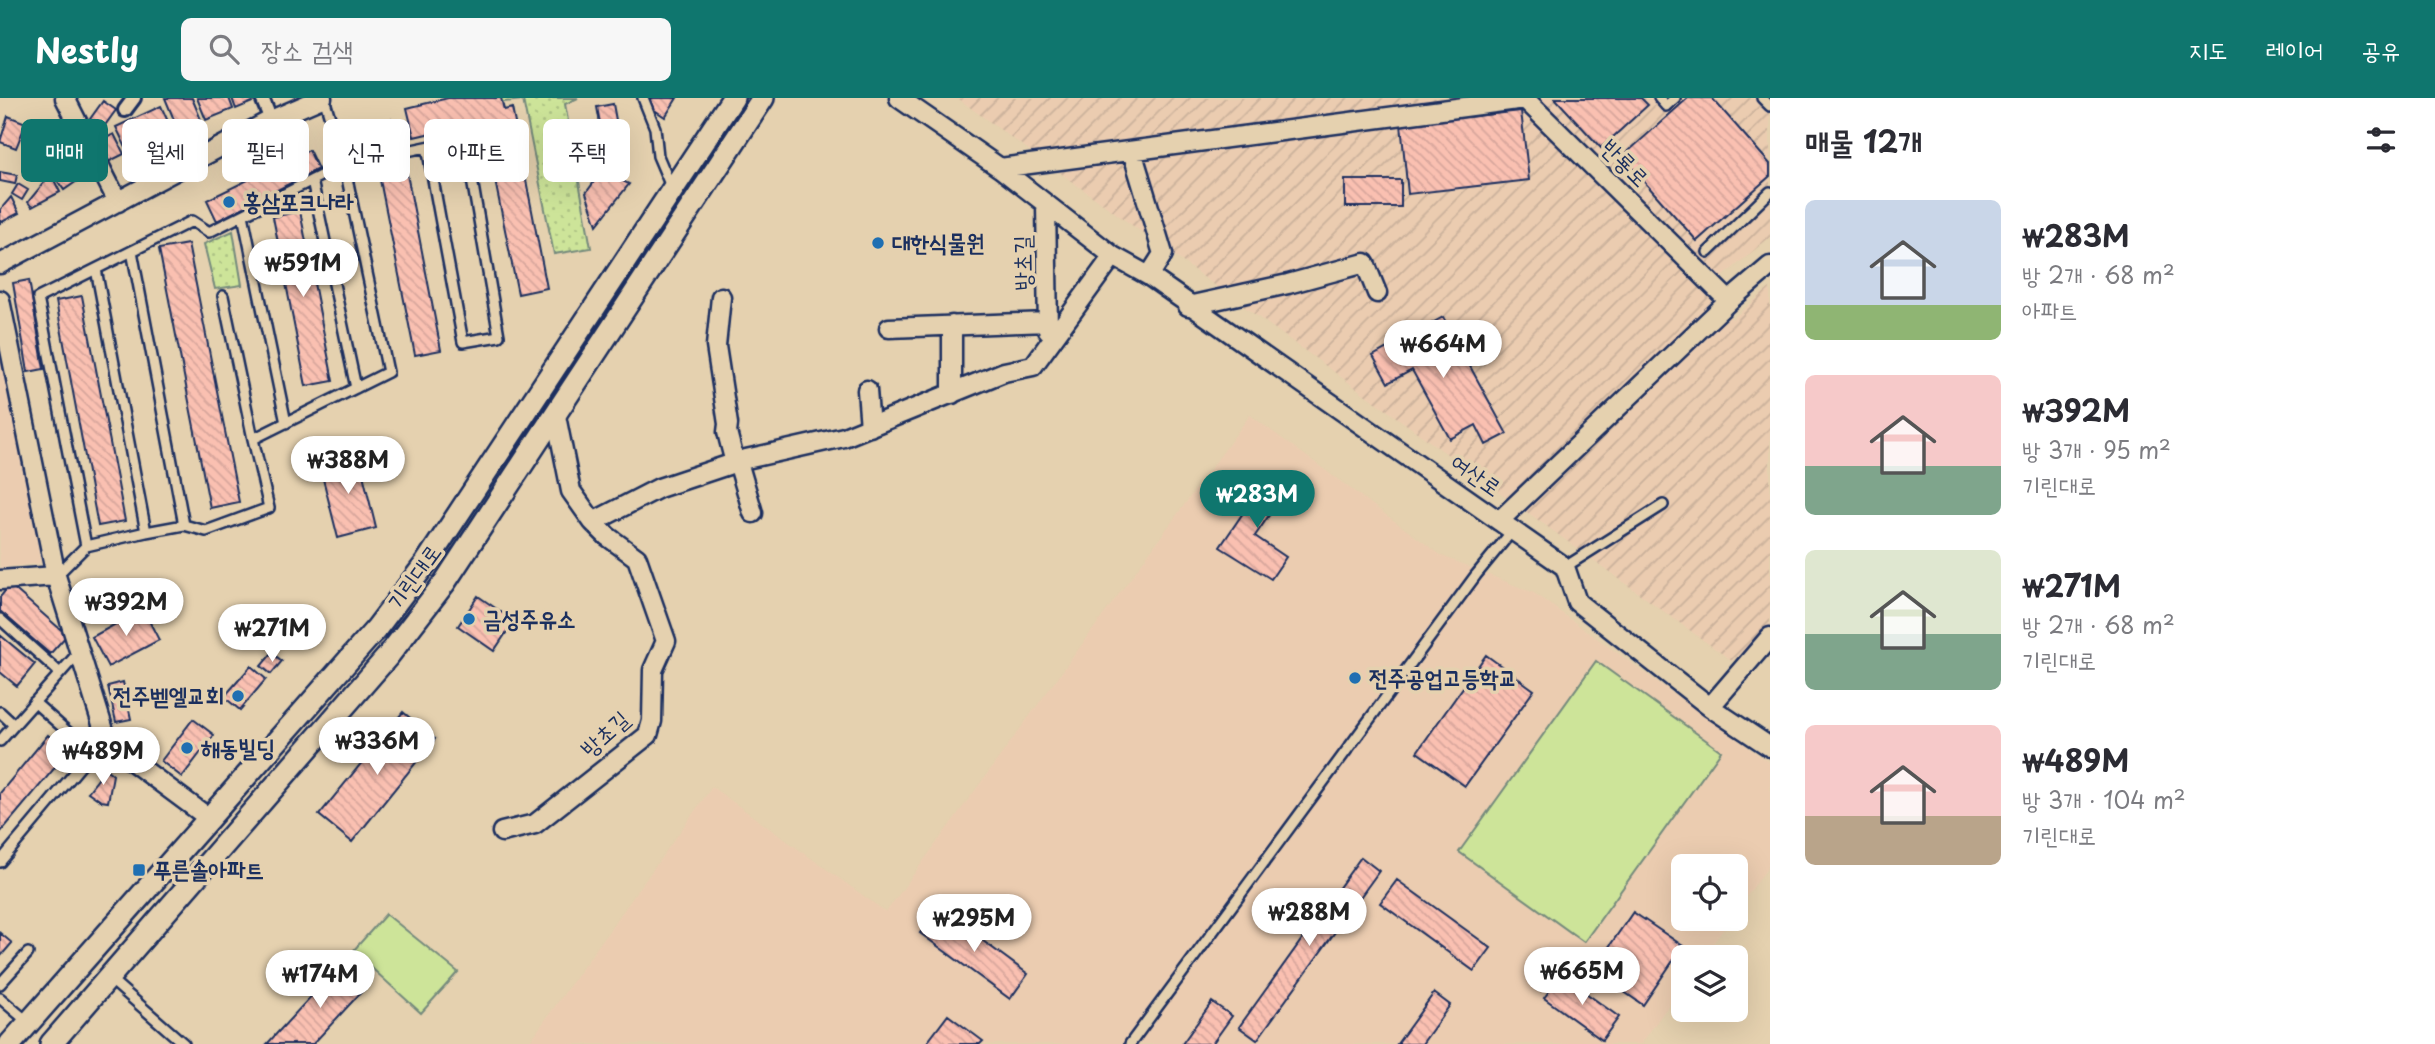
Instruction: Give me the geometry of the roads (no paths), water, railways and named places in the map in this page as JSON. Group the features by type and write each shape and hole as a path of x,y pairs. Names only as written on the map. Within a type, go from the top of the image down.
{"street":[{"path":"65,98 118,202"},
{"path":"125,110 134,98"},
{"path":"262,98 271,119"},
{"path":"273,119 323,98"},
{"name":"기린대로","path":"7,1040 29,1023 376,629 426,563 733,98"},
{"name":"기린대로","path":"51,1044 388,656 445,582 763,98"},
{"name":"여산로","path":"900,98 1000,168 1113,256 1149,276 1188,306 1565,567"},
{"name":"반룡로","path":"1000,168 1525,99 1729,302"},
{"path":"0,264 222,146"},
{"path":"1132,151 1163,254 1149,276"},
{"name":"방초길","path":"1046,204 1049,344"},
{"path":"593,522 659,488 736,463 844,437 1004,372 1033,366 1113,256"},
{"path":"1188,306 1288,284 1365,263 1377,293"},
{"path":"1506,526 1729,302 1770,266"},
{"path":"721,297 716,346 729,424 727,432 754,513"},
{"path":"0,300 56,576 106,737 121,753 210,818"},
{"name":"방초길","path":"889,328 1048,321"},
{"path":"952,326 952,394"},
{"path":"867,390 870,427"},
{"name":"방초길","path":"502,832 535,824 648,734 652,721 653,670 666,641 638,558 607,537 572,491 556,416"},
{"path":"1565,567 1577,602 1710,707 1770,747"},
{"path":"0,580 56,576"},
{"path":"1710,707 1770,637"}],"lane":[{"path":"323,98 330,119"},
{"path":"643,98 655,128 658,156 672,189"},
{"path":"1658,98 1666,106 1675,98"},
{"path":"1762,98 1770,106"},
{"path":"465,139 499,336 463,342 427,147 465,139"},
{"path":"86,546 38,298 192,221 209,232 323,174"},
{"path":"312,180 356,388"},
{"path":"253,439 388,372 348,182"},
{"path":"1708,252 1770,192"},
{"path":"243,215 286,423"},
{"path":"132,251 184,525"},
{"path":"96,269 146,532"},
{"path":"56,576 86,546 184,525 206,531 269,508 223,296"},
{"path":"1565,567 1663,505"},
{"path":"1130,1044 1476,575 1506,526"},
{"path":"0,619 60,673"},
{"path":"0,741 80,650"},
{"path":"0,862 83,763 78,741 34,702"},
{"path":"0,712 14,725"},
{"path":"0,984 28,953"},
{"path":"109,978 184,1044"},
{"path":"0,998 29,1023"}],"place":[{"name":"홍삼포크나라","path":"229,202"},
{"name":"대한식물원","path":"878,243"},
{"name":"금성주유소","path":"469,619"},
{"name":"전주공업고등학교","path":"1355,678"},
{"name":"전주벧엘교회","path":"238,696"},
{"name":"해동빌딩","path":"187,748"},
{"name":"푸른솔아파트","path":"139,870"}]}
